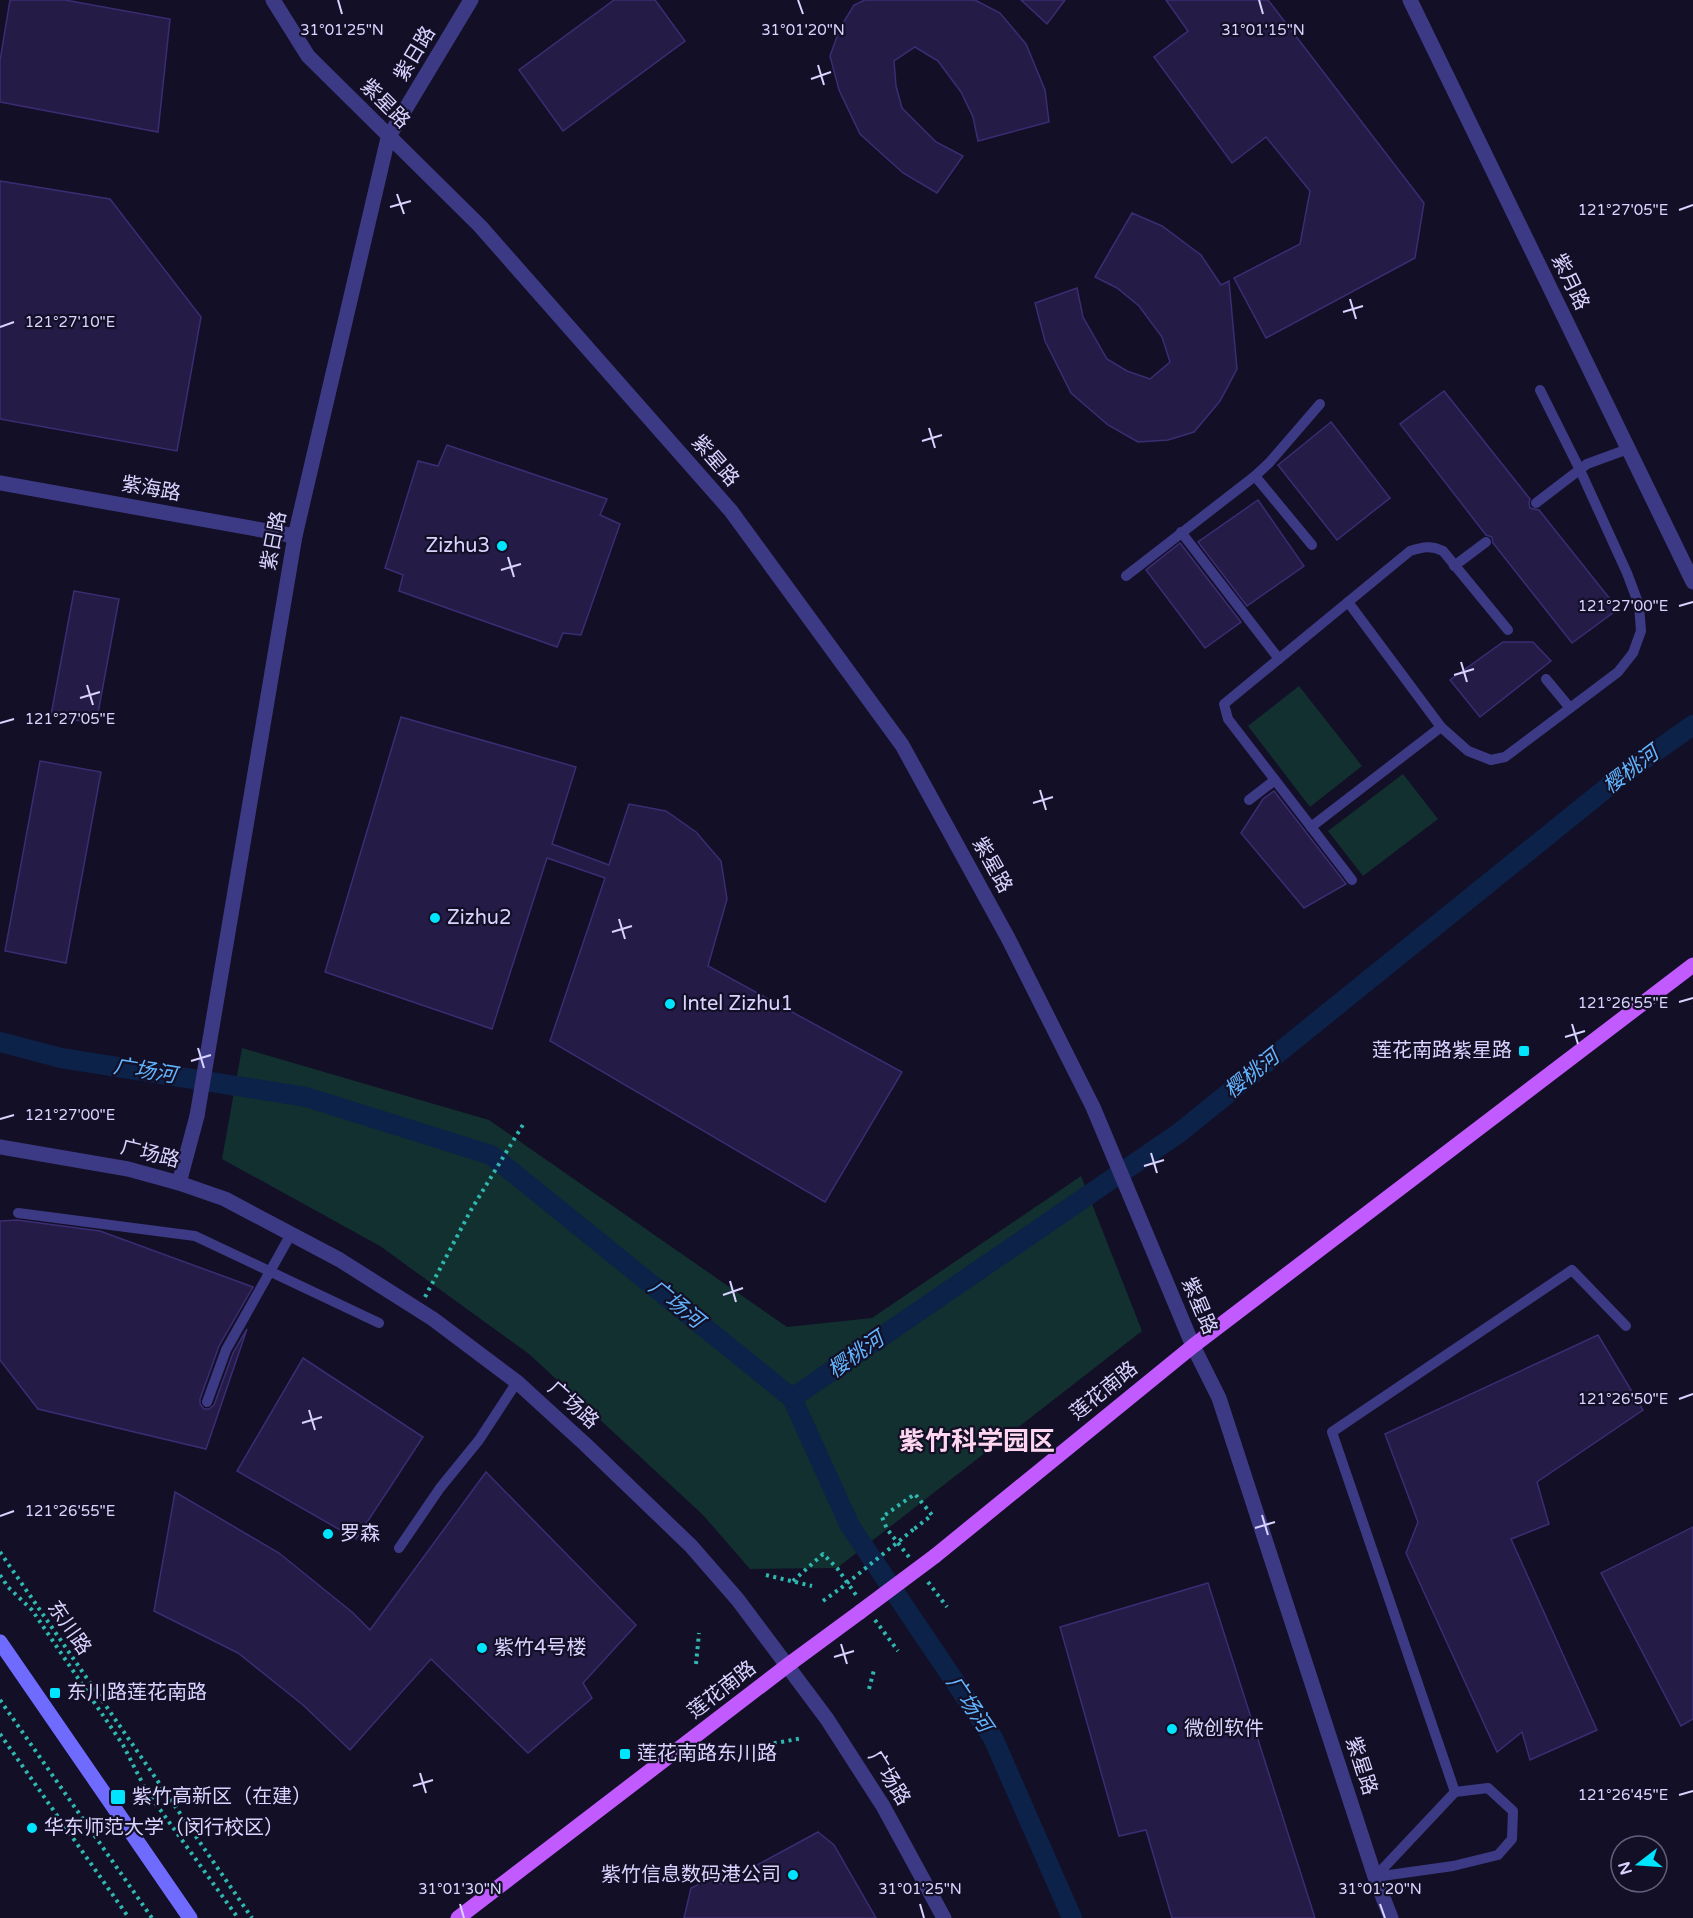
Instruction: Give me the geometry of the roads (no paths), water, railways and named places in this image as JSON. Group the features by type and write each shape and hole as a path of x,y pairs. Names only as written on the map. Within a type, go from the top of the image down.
{"main road":[{"name":"莲花南路","path":"458,1918 788,1665 935,1556 1193,1346 1693,965"},
{"path":"0,1642 190,1918"}],"street":[{"name":"紫星路","path":"273,0 308,56 388,138 480,226 731,511 902,745 1008,938 1093,1107 1193,1346 1219,1398 1375,1877 1391,1918"},
{"name":"紫日路","path":"179,1183 197,1116 295,536 388,138 471,0"},
{"name":"紫月路","path":"1410,0 1693,582"},
{"name":"紫海路","path":"0,483 295,536"},
{"name":"广场路","path":"0,1147 128,1169 225,1199 340,1260 418,1310 517,1382 692,1546 738,1600 827,1719 883,1806 944,1918"}],"lane":[{"path":"1348,602 1441,727 1468,751 1491,760 1505,758 1617,672 1633,653 1641,631 1639,604 1580,470 1540,390"},
{"path":"1126,576 1255,476 1320,404"},
{"path":"1536,504 1587,465 1628,448"},
{"path":"1255,476 1312,545"},
{"path":"1181,532 1279,659"},
{"path":"1454,566 1486,542"},
{"path":"1352,880 1228,719 1224,704 1410,551 1423,547 1434,547 1443,551 1508,630"},
{"path":"1546,679 1570,708"},
{"path":"1311,827 1441,727"},
{"path":"1250,800 1275,780"},
{"path":"18,1213 195,1236 380,1323"},
{"path":"207,1402 226,1350 291,1234"},
{"path":"1455,1792 1332,1432 1572,1269 1626,1326"},
{"path":"399,1548 440,1488 478,1440 517,1382"},
{"path":"1488,1788 1513,1811 1512,1839 1498,1855 1453,1866 1375,1877 1455,1792 1488,1788"}],"waterway":[{"name":"樱桃河","path":"792,1398 1179,1133 1625,773 1693,725"},
{"name":"广场河","path":"0,1042 61,1058 306,1097 491,1155 792,1398 850,1526 993,1738 1072,1918"}],"place":[{"name":"Zizhu3","path":"502,546"},
{"name":"Zizhu2","path":"435,918"},
{"name":"Intel Zizhu1","path":"670,1004"},
{"name":"莲花南路紫星路","path":"1524,1051"},
{"name":"罗森","path":"328,1534"},
{"name":"紫竹4号楼","path":"482,1648"},
{"name":"东川路莲花南路","path":"55,1693"},
{"name":"微创软件","path":"1172,1729"},
{"name":"莲花南路东川路","path":"625,1754"},
{"name":"紫竹高新区（在建）","path":"118,1797"},
{"name":"华东师范大学（闵行校区）","path":"32,1828"},
{"name":"紫竹信息数码港公司","path":"793,1875"}],"district":[{"name":"紫竹科学园区","path":"977,1441"}]}
